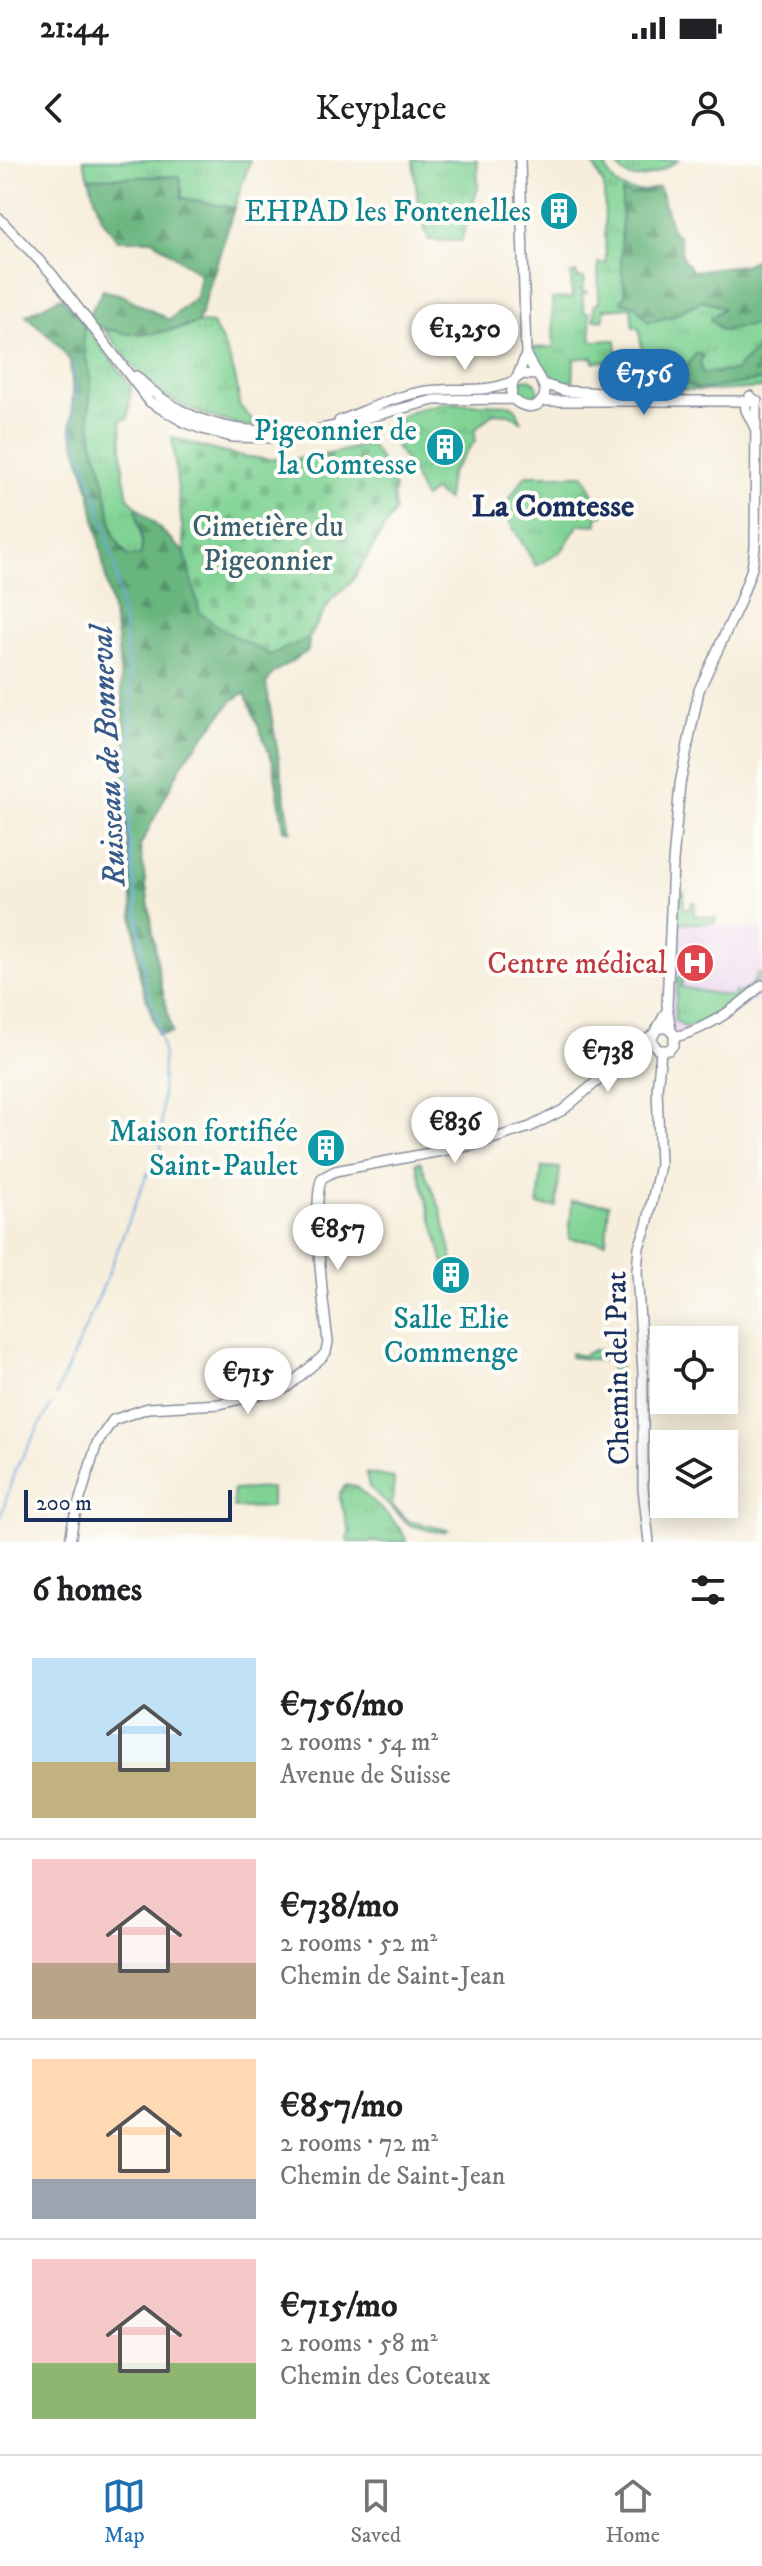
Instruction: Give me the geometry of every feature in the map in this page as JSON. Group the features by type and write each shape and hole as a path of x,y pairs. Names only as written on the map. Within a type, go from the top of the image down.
{"street":[{"path":"520,160 526,355 543,384 545,391 541,401"},
{"path":"0,219 51,273 139,389 157,407 184,422 232,437 267,439 313,432 434,400 513,399"},
{"path":"111,349 149,389 170,405 217,426 252,432 312,427 418,392 439,388 498,387 527,373 535,375"},
{"path":"526,355 510,392 519,405 527,407 541,401 755,399"},
{"path":"543,384 572,392 755,399"},
{"path":"632,1052 672,1047 673,1033 667,1006 680,784 699,690 743,596 752,568 755,548 755,428 746,410 755,399"},
{"path":"655,1032 673,1033 700,1028 762,985"},
{"path":"70,1542 97,1443 113,1420 148,1408 220,1404 273,1393 293,1384 326,1352 328,1342 318,1202 322,1178 335,1171 487,1142 530,1127 563,1110 655,1032 667,1006"},
{"name":"Chemin del Prat","path":"649,1542 643,1488 643,1373 637,1271 639,1247 660,1165 655,1032"}],"shaded area":[{"path":"675,923 762,929 762,996 718,1025 667,1037 657,1023 664,1008"}],"green space":[{"path":"83,160 250,161 234,208 182,198 180,176 89,178"},
{"path":"413,160 477,160 478,188 461,241 429,240 419,212"},
{"path":"591,160 604,160 611,178 631,191 659,187 673,233 678,235 683,260 693,271 744,265 762,257 762,388 713,391 649,388 646,386 639,328 633,328 631,307 604,309 604,319 594,320 594,305 599,303 598,263 606,263 604,186"},
{"path":"615,160 679,160 653,174 635,178 627,176"},
{"path":"180,176 182,198 234,208 198,323 152,334 129,334 84,324 83,347 91,379 89,411 93,444 100,461 114,536 127,556 140,556 142,544 137,507 185,553 200,613 270,655 309,638 308,651 273,673 266,684 291,831 284,829 273,762 245,693 233,700 183,762 140,846 159,974 172,1033 158,1035 140,977 133,913 123,782 126,738 117,637 89,487 71,430 73,393 70,361 59,346 26,315 61,297 84,323 103,290 122,295 169,320 196,297 200,274 153,240 117,240 100,215 89,178"},
{"path":"659,187 673,233 678,235 683,260 693,271 744,265 762,257 762,344 759,324 722,331 710,319 723,308 703,300 670,317 648,322 634,304 621,300 625,295 621,266 622,192 632,195"},
{"path":"577,273 577,278 584,278 585,281 582,290 587,293 582,294 584,312 589,312 592,341 616,340 618,360 594,362 593,357 574,359 573,387 557,383 546,375 538,364 533,348 554,347 552,299 572,298 571,274"},
{"path":"198,323 212,324 217,333 234,374 239,405 256,425 253,427 208,416 166,396 142,376 103,328 151,333"},
{"path":"84,324 131,386 128,418 121,421 123,471 128,498 137,507 142,544 140,556 127,556 114,536 100,461 93,444 89,411 91,379 83,347"},
{"path":"762,344 762,380 700,390 679,382 649,383 649,370 666,362 671,372 680,376 696,353 703,356 700,363 702,373 734,371"},
{"path":"527,379 535,382 538,390 535,398 527,401 519,398 516,390 519,382"},
{"path":"445,403 512,405 521,421 509,414 493,413 475,430 475,441 450,474 447,500 433,491 424,498 394,443 392,433 394,425 408,413"},
{"name":"Cimetière du Pigeonnier","path":"172,437 223,452 270,459 318,456 370,443 391,477 395,489 395,511 350,584 331,600 309,638 270,655 225,631 200,613 185,553"},
{"path":"526,475 584,475 604,514 597,517 597,525 579,524 561,552 536,566 502,509"},
{"path":"684,892 684,908 691,908 692,902 695,903 694,915 716,918 715,923 677,923 680,897"},
{"path":"757,973 762,977 716,1015 685,1027 674,1020 678,977 683,977 681,987 732,997 734,991 738,993 750,986"},
{"path":"420,1161 440,1208 454,1263 445,1266 416,1163"},
{"path":"542,1167 560,1168 556,1207 538,1205"},
{"path":"572,1201 609,1204 606,1242 569,1239"},
{"path":"614,1348 618,1348 620,1369 612,1370 609,1361 570,1357 571,1353 582,1356 593,1350 613,1352"},
{"path":"366,1473 394,1478 392,1505 408,1521 448,1530 432,1531 410,1525 369,1487"},
{"path":"349,1485 356,1487 386,1513 406,1542 348,1542 350,1533 339,1495"},
{"path":"271,1488 271,1507 234,1508 233,1490"}],"waterway":[{"name":"Ruisseau de Bonneval","path":"73,362 76,389 73,431 97,498 115,565 132,691 129,833 146,986 157,1016 163,1053 161,1152"},
{"name":"Ruisseau de Bonneval","path":"56,1395 154,1163"},
{"name":"Ruisseau de Bonneval","path":"0,1519 15,1470 51,1405"}],"place":[{"name":"EHPAD les Fontenelles","path":"559,211"},
{"name":"Pigeonnier de la Comtesse","path":"445,447"},
{"name":"Centre médical","path":"695,963"},
{"name":"Maison fortifiée Saint-Paulet","path":"326,1148"},
{"name":"Salle Elie Commenge","path":"451,1275"}],"district":[{"name":"La Comtesse","path":"553,505"}]}
